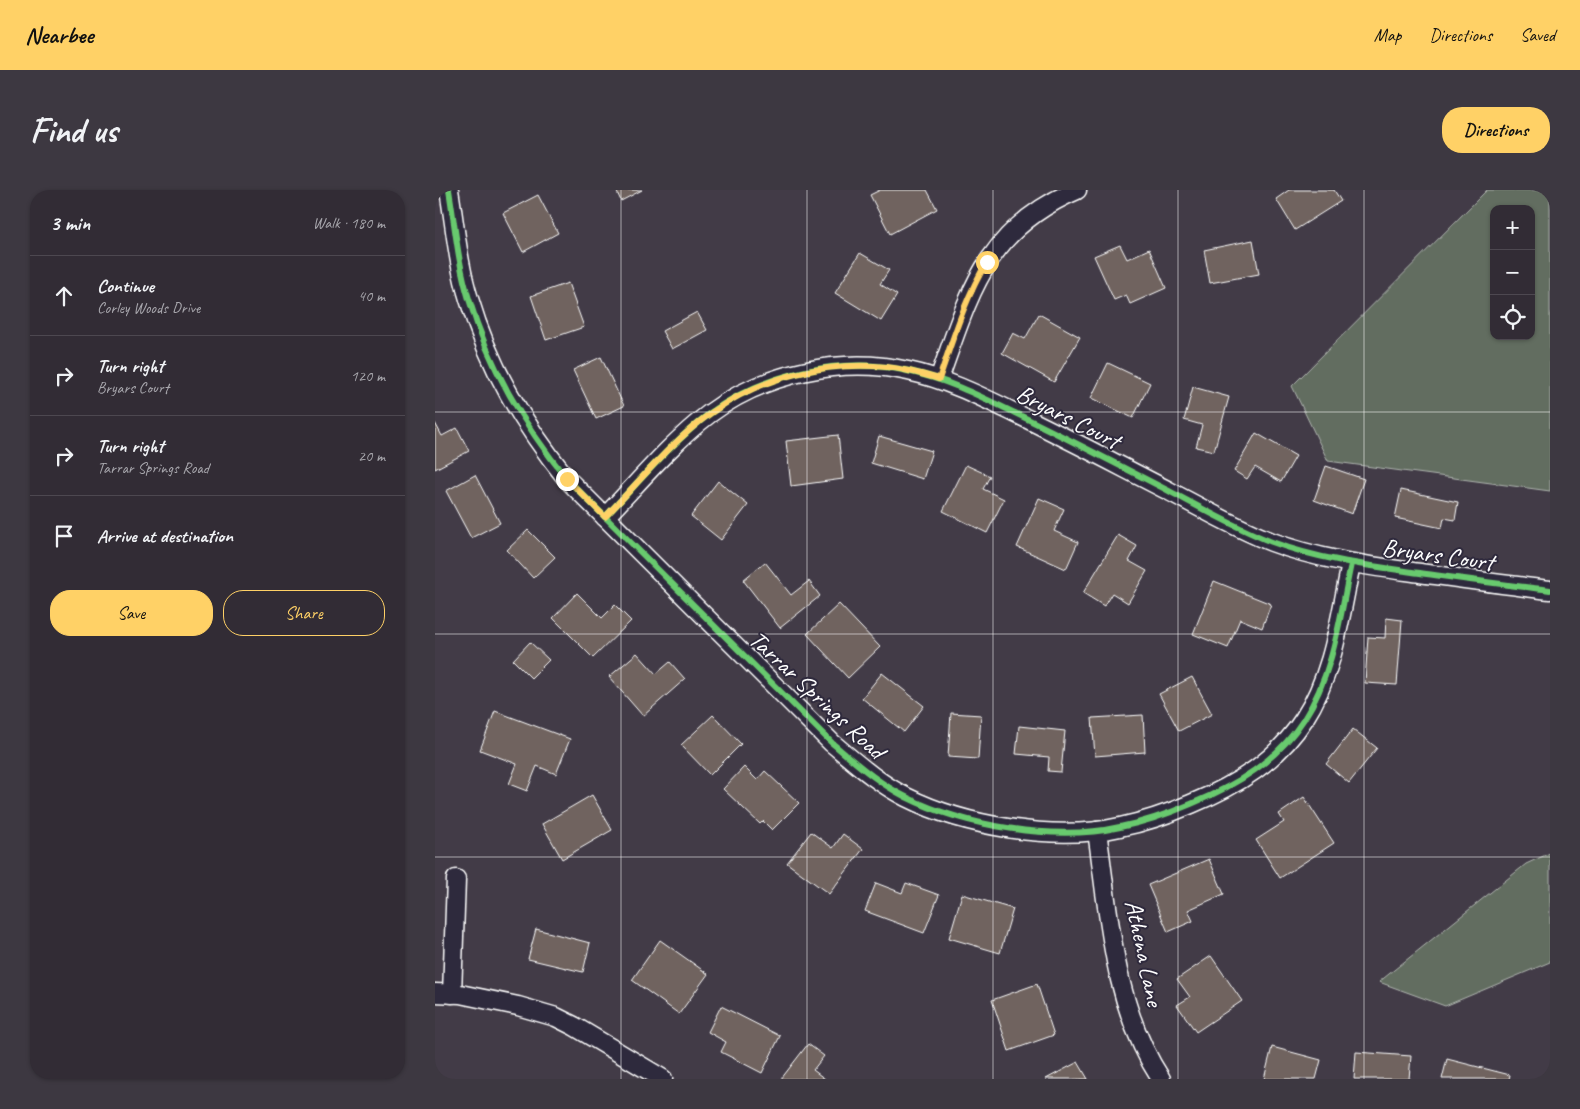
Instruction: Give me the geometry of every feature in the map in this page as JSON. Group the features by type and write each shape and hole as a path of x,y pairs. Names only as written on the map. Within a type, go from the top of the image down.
{"street":[{"name":"Tarrar Springs Road","path":"449,190 459,257 469,298 482,337 498,375 518,412 541,446 567,479 833,743 866,772 904,796 924,805 964,819 1007,829 1052,832 1097,831 1119,828 1162,816 1221,792 1259,768 1276,754 1304,720 1324,680 1331,659 1351,564"},
{"path":"939,379 967,298 987,262 1013,230 1029,217 1046,205 1077,190"},
{"name":"Bryars Court","path":"605,517 679,440 710,413 746,392 784,377 824,368 845,366 886,367 939,379 958,386 1061,435 1231,524 1272,542 1351,564 1550,590"},
{"name":"Athena Lane","path":"1097,831 1117,966 1126,1005 1140,1042 1161,1079"},
{"path":"456,879 443,994 519,1006 556,1017 663,1079"}],"green space":[{"path":"1487,190 1550,190 1550,491 1328,461 1292,386"},
{"path":"1550,853 1550,962 1445,1006 1379,982 1526,864"}],"building":[{"path":"616,190 642,190 621,201"},
{"path":"880,190 927,190 937,209 890,234 870,195"},
{"path":"1289,190 1334,190 1341,201 1295,230 1276,199"},
{"path":"538,195 558,233 523,252 503,213"},
{"path":"1253,240 1259,274 1210,283 1204,250"},
{"path":"1120,245 1127,259 1149,249 1166,288 1130,304 1126,295 1114,300 1094,256"},
{"path":"860,253 889,270 880,284 897,295 881,321 835,293"},
{"path":"568,283 584,327 546,340 531,296"},
{"path":"697,312 707,330 672,349 662,331"},
{"path":"1039,314 1080,337 1054,382 1002,353 1013,333 1025,339"},
{"path":"601,357 624,406 596,419 573,370"},
{"path":"1108,363 1150,383 1133,418 1091,398"},
{"path":"1193,387 1229,397 1214,451 1196,447 1202,425 1184,420"},
{"path":"435,423 442,436 457,428 469,451 435,469"},
{"path":"1256,433 1296,456 1281,482 1255,467 1247,479 1234,471"},
{"path":"838,435 843,479 791,486 786,441"},
{"path":"879,436 932,451 923,479 871,463"},
{"path":"966,465 990,476 983,489 1004,499 987,533 943,511"},
{"path":"1326,466 1364,479 1352,514 1314,500"},
{"path":"475,475 500,523 471,538 446,491"},
{"path":"718,481 748,505 721,540 691,516"},
{"path":"1401,490 1458,502 1455,520 1444,518 1442,528 1395,518"},
{"path":"1039,498 1064,509 1054,531 1078,542 1066,569 1017,547"},
{"path":"528,530 555,557 533,578 507,550"},
{"path":"1118,535 1137,546 1129,561 1147,571 1128,603 1112,593 1104,606 1083,593"},
{"path":"765,562 791,595 809,581 820,596 780,628 743,580"},
{"path":"1214,581 1271,604 1262,628 1240,619 1228,648 1193,634"},
{"path":"577,593 602,618 615,605 631,621 593,658 553,618"},
{"path":"839,604 880,647 848,678 807,634"},
{"path":"1386,618 1402,620 1397,685 1365,683 1368,637 1385,638"},
{"path":"530,642 549,660 531,678 513,660"},
{"path":"637,653 656,674 670,662 685,679 643,716 609,677"},
{"path":"882,673 924,706 904,732 862,698"},
{"path":"1192,677 1212,714 1179,731 1159,694"},
{"path":"495,711 570,739 556,774 537,766 527,791 509,784 517,764 480,750"},
{"path":"951,713 981,715 978,759 948,757"},
{"path":"713,715 741,744 710,775 681,745"},
{"path":"1143,715 1145,752 1095,756 1092,718"},
{"path":"1019,726 1065,731 1061,772 1048,771 1049,757 1016,754"},
{"path":"1353,729 1377,748 1349,783 1326,764"},
{"path":"744,767 757,780 765,771 799,803 772,830 763,821 760,824 723,789"},
{"path":"592,795 612,830 562,859 542,824"},
{"path":"1304,797 1334,843 1280,878 1256,840 1284,822 1279,814"},
{"path":"811,832 833,848 843,834 863,849 829,894 787,863"},
{"path":"1209,859 1224,894 1188,910 1193,921 1168,932 1148,885"},
{"path":"876,883 902,893 906,883 939,895 924,933 865,911"},
{"path":"962,894 1013,909 1000,953 949,938"},
{"path":"536,929 590,943 583,972 528,959"},
{"path":"660,940 708,974 679,1014 632,980"},
{"path":"1211,956 1242,1001 1196,1032 1177,1005 1190,997 1177,979"},
{"path":"1037,984 1054,1035 1009,1051 992,1000"},
{"path":"721,1006 780,1036 762,1073 721,1052 726,1042 708,1032"},
{"path":"808,1044 824,1056 813,1070 825,1079 781,1079"},
{"path":"1272,1047 1321,1060 1316,1079 1264,1079"},
{"path":"1356,1052 1411,1056 1409,1079 1354,1079"},
{"path":"1447,1059 1510,1075 1509,1079 1442,1079"},
{"path":"1078,1062 1088,1079 1046,1079"}],"cycle path":[{"path":"449,190 459,259 477,324 509,394 536,437 567,479 832,743 886,785 906,797 929,807 955,816 1010,828 1067,833 1095,831 1129,825 1165,814 1208,797 1240,780 1269,759 1281,747 1304,719 1314,701 1335,644 1351,564"},
{"path":"605,517 681,437 709,414 731,400 779,378 804,372 831,367 883,367 922,374 976,394 1272,542 1327,558 1364,565 1550,590"}],"route":[{"path":"567,479 605,517 679,440 710,413 746,392 784,377 824,368 845,366 886,367 907,370 939,379 967,298 987,262"}]}
